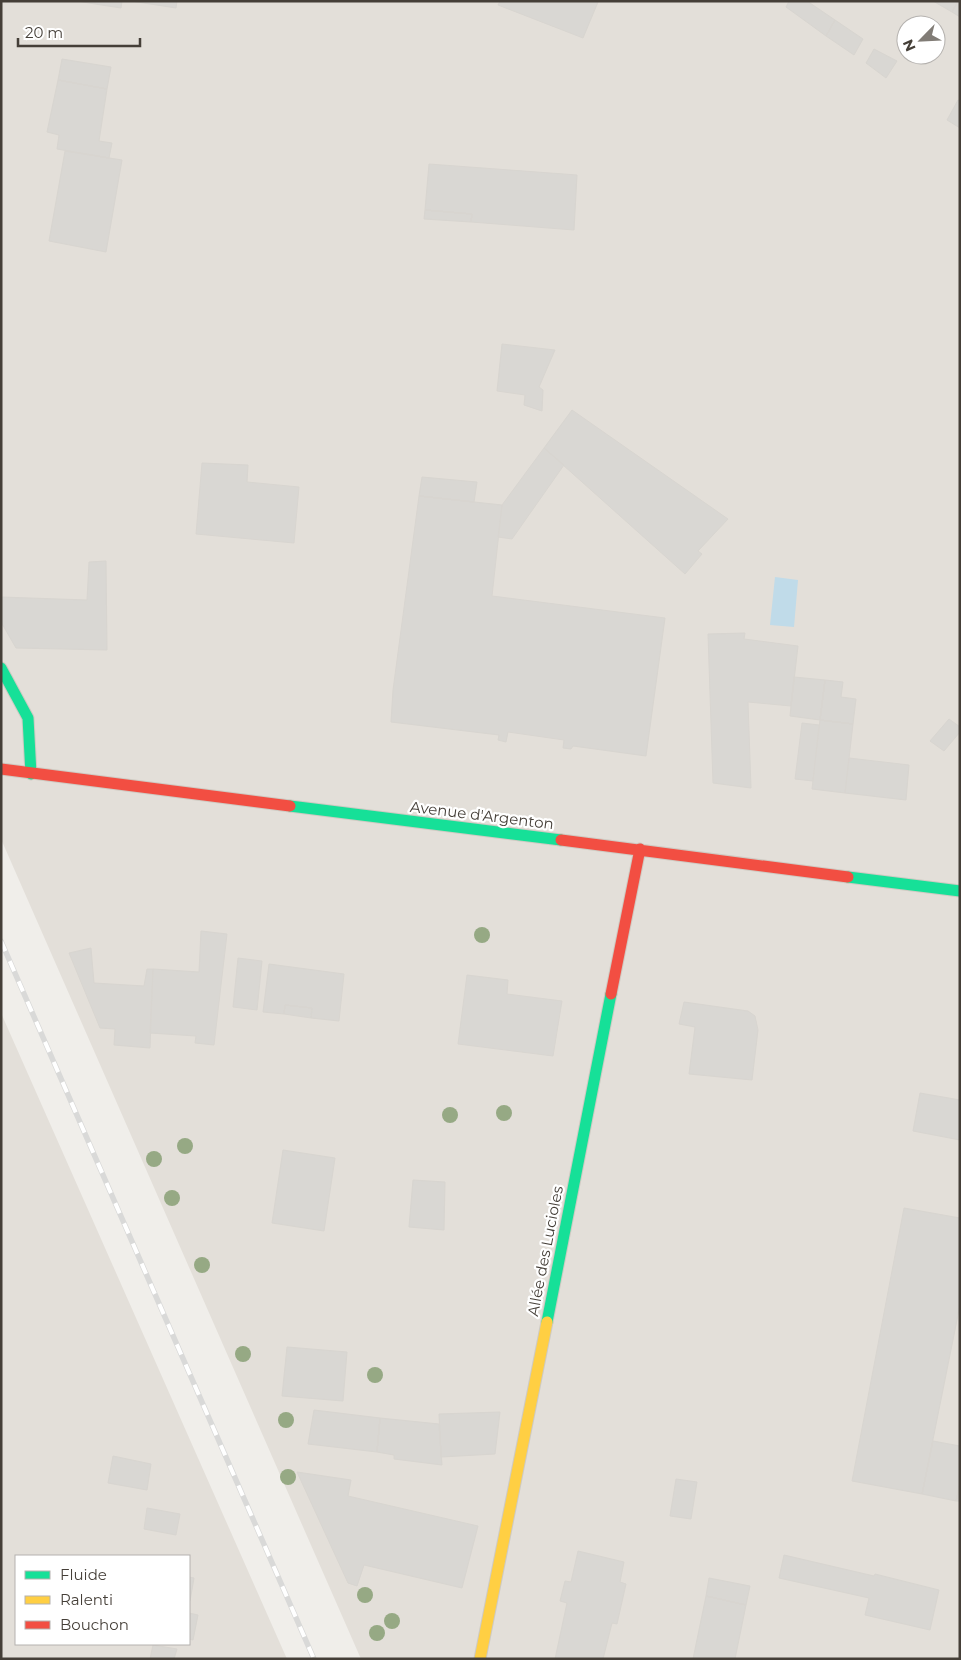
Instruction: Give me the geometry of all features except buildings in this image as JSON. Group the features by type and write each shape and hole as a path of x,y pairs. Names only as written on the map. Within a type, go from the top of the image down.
{"main road":[{"path":"1,668 28,718 31,774"},
{"name":"Avenue d'Argenton","path":"1,770 960,891"},
{"name":"Allée des Lucioles","path":"480,1659 640,850"}],"shaded area":[{"path":"1,1 960,1 960,1659 361,1659 1,839"},
{"path":"1,1013 287,1659 1,1659"}],"water":[{"path":"775,577 798,580 794,627 770,625"}],"railway":[{"path":"1,941 314,1659"}],"traffic: fast":[{"path":"1,668 28,718 31,774"},
{"path":"290,806 561,840"},
{"path":"848,877 960,891"},
{"path":"547,1322 611,994"}],"traffic: slow":[{"path":"480,1659 547,1322"}],"traffic: jam":[{"path":"1,769 290,806"},
{"path":"561,840 848,877"},
{"path":"611,994 640,849"}]}
